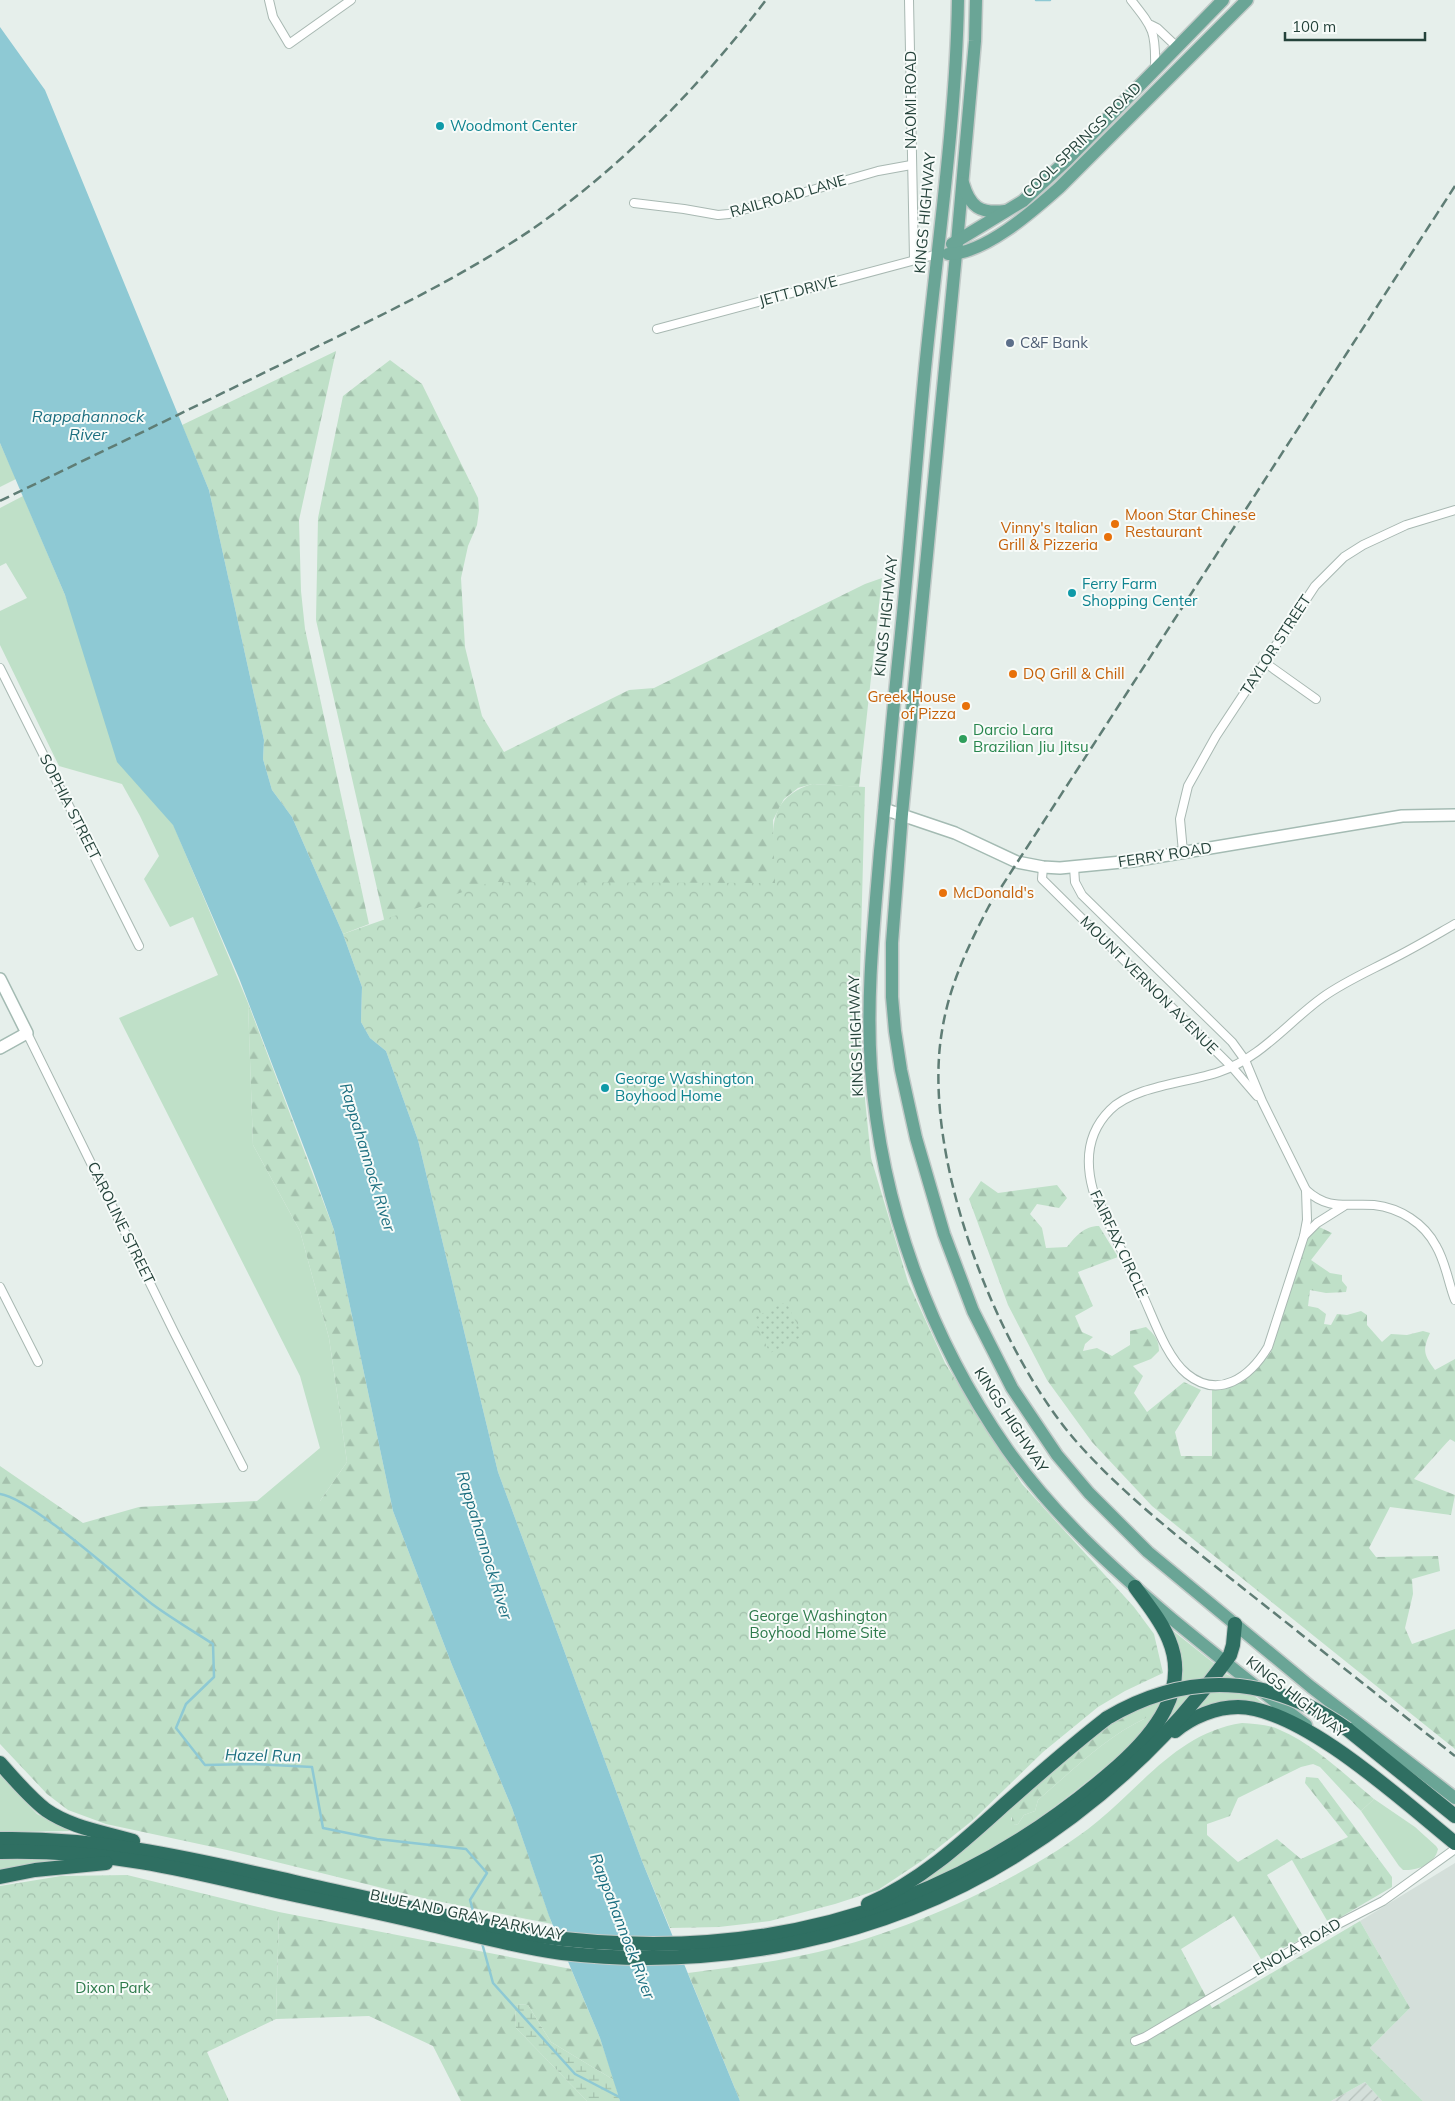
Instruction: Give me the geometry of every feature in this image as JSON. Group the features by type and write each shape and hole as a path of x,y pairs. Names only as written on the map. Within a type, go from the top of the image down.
{"highway":[{"path":"794,1930 847,1919 879,1909 962,1874 1000,1852 1062,1811 1136,1749 1166,1710 1175,1673 1174,1658 1167,1635 1157,1617 1135,1587"},
{"path":"1149,1751 1187,1710 1225,1663 1233,1645 1235,1624"},
{"path":"794,1930 836,1917 875,1901 921,1875 959,1845 1062,1754 1107,1718 1141,1700 1182,1688 1223,1686 1256,1688 1286,1696 1318,1710 1347,1729 1455,1816"},
{"path":"1149,1751 1181,1726 1199,1716 1211,1711 1237,1707 1279,1717 1342,1753"},
{"name":"BLUE AND GRAY PARKWAY","path":"0,1840 97,1844 140,1849 207,1862 529,1934 578,1941 775,1947 844,1931 925,1903 968,1883 1037,1842 1112,1785 1149,1751"},
{"name":"KINGS HIGHWAY","path":"1342,1753 1455,1843"},
{"path":"0,1763 36,1801 61,1818 76,1825 207,1862"},
{"name":"BLUE AND GRAY PARKWAY","path":"0,1852 61,1854 133,1861 177,1868 498,1941 564,1953 644,1957 729,1947 794,1930"},
{"path":"0,1876 35,1870 133,1861"}],"main road":[{"name":"KINGS HIGHWAY","path":"958,0 938,254 925,369 872,945 871,1063 881,1146 900,1228 924,1297 937,1326 963,1377 1000,1437 1031,1480 1064,1519 1093,1549 1135,1587 1225,1663 1342,1753"},
{"name":"KINGS HIGHWAY","path":"976,0 975,41 902,814 891,963 895,1031 902,1079 916,1138 944,1234 970,1302 1012,1388 1057,1455 1123,1529 1311,1687 1455,1798"},
{"name":"COOL SPRINGS ROAD","path":"956,248 1023,200 1067,160 1154,68 1222,0"},
{"name":"COOL SPRINGS ROAD","path":"938,254 956,248 979,246 1032,212 1060,187 1247,0"},
{"path":"1150,96 1156,79 1177,56 1176,46"},
{"path":"962,178 967,196 975,206 991,212 1006,211"},
{"name":"FERRY ROAD","path":"884,809 955,833 1017,862 1043,868 1117,863 1402,816 1455,815"},
{"name":"CAROLINE STREET","path":"0,978 27,1033"},
{"path":"0,1048 27,1033"}],"street":[{"path":"269,0 273,17 289,44 351,0"},
{"name":"NAOMI ROAD","path":"909,0 911,24 911,165 914,259"},
{"path":"1130,0 1151,25 1157,28 1176,46"},
{"path":"1151,25 1155,41 1154,68"},
{"name":"RAILROAD LANE","path":"634,203 718,215 729,214 878,171 911,165"},
{"name":"JETT DRIVE","path":"658,329 938,254"},
{"name":"TAYLOR STREET","path":"1183,852 1180,819 1188,786 1216,736 1314,586 1344,558 1379,536 1406,525 1455,510"},
{"path":"1264,662 1316,699"},
{"name":"SOPHIA STREET","path":"0,668 139,946"},
{"name":"MOUNT VERNON AVENUE","path":"1074,867 1075,882 1082,895 1215,1024 1232,1042 1245,1060 1262,1101 1306,1190"},
{"name":"MOUNT VERNON AVENUE","path":"1043,868 1042,879 1232,1067 1262,1101"},
{"name":"FAIRFAX CIRCLE","path":"1306,1190 1307,1220 1304,1236 1268,1347 1261,1359 1244,1377 1224,1384 1206,1383 1186,1373 1179,1366 1162,1337 1094,1190 1090,1177 1089,1149 1096,1127 1108,1112 1122,1101 1155,1089 1232,1067 1262,1049 1324,996 1455,924"},
{"name":"CAROLINE STREET","path":"27,1033 174,1332 243,1467"},
{"path":"1306,1190 1313,1197 1328,1204 1374,1205 1409,1217 1420,1225 1436,1246 1455,1300"},
{"path":"1304,1236 1329,1215 1346,1205"},
{"path":"0,1287 38,1362"},
{"name":"ENOLA ROAD","path":"1135,2041 1145,2037 1323,1932 1383,1901 1455,1849"}],"shaded area":[{"path":"1455,1863 1455,2101 1423,2101 1370,2048 1410,2008 1360,1921"},
{"path":"1365,2082 1382,2101 1331,2101"}],"green space":[{"path":"336,351 299,520 301,591 305,629 369,924 343,934 292,817 272,790 263,759 264,740 209,490 182,425"},
{"path":"390,360 422,384 478,498 477,525 468,546 461,578 465,647 482,716 504,752 629,690 654,688 865,584 882,578 859,787 812,784 798,788 784,799 773,820 776,883 396,972 316,620 318,518 343,396"},
{"path":"0,443 16,479 0,487"},
{"path":"23,496 65,595 135,781 173,824 248,1003 253,1145 300,1231 329,1338 347,1462 320,1501 257,1501 320,1448 300,1376 119,1018 218,975 193,917 170,927 144,879 159,856 122,784 59,766 0,645 0,611 27,598 6,563 0,566 0,508"},
{"name":"George Washington Boyhood Home Site","path":"812,784 865,787 859,1012 862,1070 871,1158 908,1282 945,1363 1022,1484 1134,1607 1154,1634 1163,1673 1125,1691 1098,1707 1043,1752 973,1820 923,1860 878,1890 835,1904 770,1921 719,1927 670,1928 642,1861 498,1472 418,1140 386,1051 370,1038 361,1022 362,987 343,934 491,882 775,883 773,838 777,812 784,801 795,791"},
{"path":"248,1003 334,1230 393,1511 452,1665 512,1808 552,1924 427,1899 227,1850 106,1824 68,1810 47,1794 0,1744 0,1466 83,1523 139,1507 257,1501 320,1501 347,1462 329,1338 300,1231 253,1145"},
{"path":"981,1181 998,1193 1057,1185 1067,1198 1059,1208 1037,1204 1030,1214 1042,1228 1046,1248 1067,1247 1085,1230 1099,1226 1118,1257 1078,1272 1093,1306 1075,1316 1082,1332 1093,1337 1085,1344 1083,1351 1097,1348 1112,1356 1130,1345 1130,1331 1146,1327 1152,1333 1156,1338 1159,1351 1151,1359 1133,1366 1143,1376 1134,1393 1147,1412 1184,1382 1201,1390 1175,1432 1181,1456 1212,1456 1212,1388 1244,1381 1271,1352 1305,1240 1317,1226 1332,1233 1311,1260 1330,1273 1342,1275 1342,1281 1347,1287 1346,1292 1326,1293 1310,1290 1308,1306 1318,1308 1326,1314 1324,1324 1331,1325 1337,1314 1347,1315 1361,1311 1367,1315 1367,1325 1382,1342 1391,1334 1407,1335 1423,1331 1430,1333 1425,1353 1435,1370 1455,1359 1455,1442 1450,1439 1414,1479 1455,1495 1451,1515 1390,1507 1369,1548 1376,1557 1438,1556 1440,1571 1412,1579 1413,1594 1405,1628 1412,1644 1455,1629 1455,1749 1152,1506 1092,1442 1047,1380 1008,1305 969,1199"},
{"path":"786,1302 803,1336 770,1353 753,1318"},
{"path":"1172,1630 1216,1665 1166,1722 1164,1721 1168,1715"},
{"path":"1226,1674 1265,1705 1255,1703 1194,1712"},
{"path":"1162,1701 1152,1720 1130,1745 1073,1793 1023,1829 971,1861 919,1885 918,1883 1020,1798 1011,1819 1015,1825 1018,1824 1024,1815 1035,1811 1038,1800 1089,1755 1117,1735 1146,1718 1141,1708"},
{"path":"1141,1708 1145,1711 1146,1718 1117,1735 1076,1766 1038,1800 1035,1811 1024,1815 1018,1824 1012,1823 1012,1814 1020,1798 1111,1723"},
{"path":"1242,1723 1271,1727 1293,1736 1329,1761 1374,1799 1361,1811 1320,1767 1313,1764 1301,1767 1238,1798 1230,1816 1207,1824 1207,1835 1238,1862 1277,1839 1301,1859 1348,1837 1305,1783 1306,1777 1318,1778 1392,1877 1392,1887 1329,1924 1292,1860 1267,1875 1304,1938 1261,1959 1234,1916 1181,1949 1212,2008 1360,1921 1410,2008 1370,2048 1423,2101 1382,2101 1365,2082 1331,2101 740,2101 688,1973 786,1959 849,1944 911,1923 973,1897 1031,1866 1078,1836 1115,1807 1147,1776 1181,1748 1220,1728"},
{"path":"0,1775 37,1814 70,1831 0,1832"},
{"path":"1374,1799 1415,1827 1436,1846 1438,1849 1436,1854 1425,1866 1403,1870 1399,1866 1361,1811"},
{"path":"0,1859 52,1860 52,1864 0,1870"},
{"name":"Dixon Park","path":"127,1875 279,1912 276,2019 207,2052 229,2101 0,2101 0,1886 61,1876"},
{"path":"279,1912 571,1969 600,2038 614,2080 551,2042 528,2005 515,2004 516,2028 587,2101 461,2101 433,2046 369,2016 276,2019"},
{"path":"515,2004 528,2005 551,2042 614,2080 620,2101 587,2101 516,2028"}],"water":[{"name":"Rappahannock River","path":"0,27 45,90 209,490 264,740 263,759 272,790 292,817 343,934 362,987 361,1022 370,1038 386,1051 418,1140 498,1472 642,1861 740,2101 620,2101 600,2038 549,1916 512,1808 452,1665 393,1511 334,1230 313,1171 239,978 173,825 117,762 65,595 0,443"}],"waterway":[{"path":"1036,0 1050,0"},
{"name":"Hazel Run","path":"0,1494 14,1499 54,1524 152,1604 213,1644 214,1677 186,1704 176,1728 205,1765 253,1764 312,1767 323,1828 377,1839 466,1849 487,1873 470,1900 475,1918"},
{"name":"Hazel Run","path":"482,1943 493,1983 575,2074 627,2101"}],"railway":[{"path":"0,501 389,311 447,281 531,230 597,180 658,124 714,64 766,0"},
{"path":"1455,186 989,906 967,951 949,998 942,1031 938,1080 943,1134 954,1190 971,1247 992,1302 1018,1354 1045,1401 1094,1461 1156,1519 1455,1756"}],"place":[{"name":"Woodmont Center","path":"440,126"},
{"name":"C&F Bank","path":"1010,343"},
{"name":"Moon Star Chinese Restaurant","path":"1115,524"},
{"name":"Vinny's Italian Grill & Pizzeria","path":"1108,537"},
{"name":"Ferry Farm Shopping Center","path":"1072,593"},
{"name":"DQ Grill & Chill","path":"1013,674"},
{"name":"Greek House of Pizza","path":"966,706"},
{"name":"Darcio Lara Brazilian Jiu Jitsu","path":"963,739"},
{"name":"McDonald's","path":"943,893"},
{"name":"George Washington Boyhood Home","path":"605,1088"}]}
